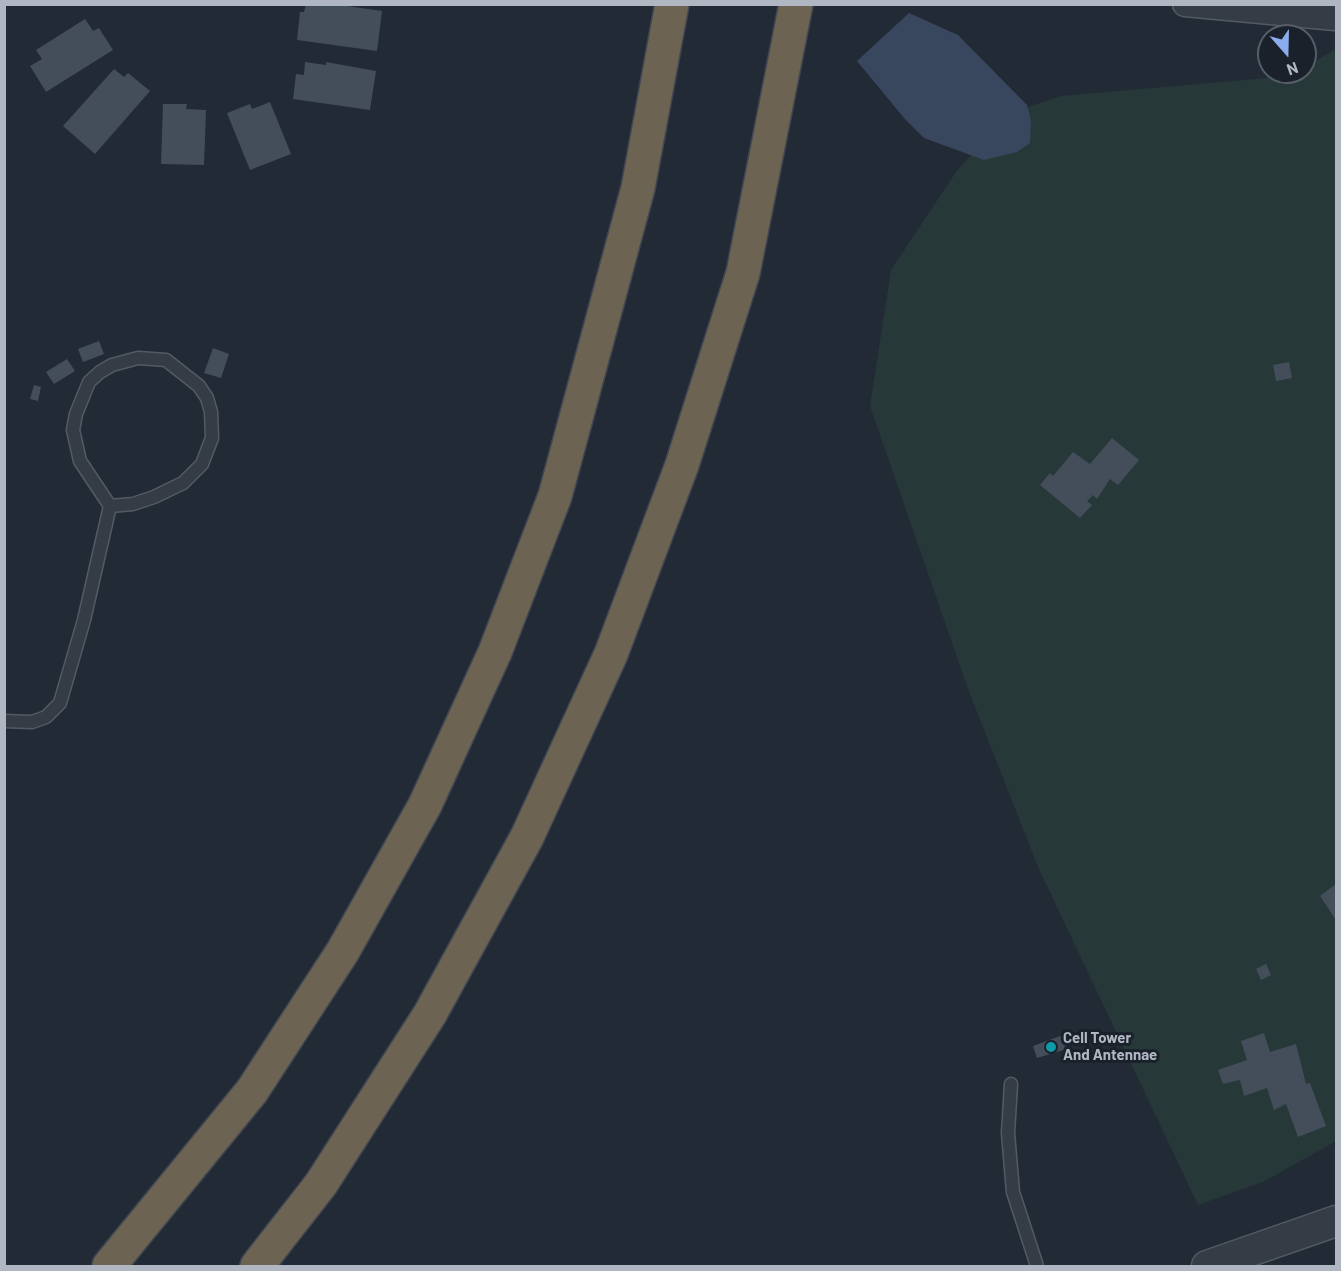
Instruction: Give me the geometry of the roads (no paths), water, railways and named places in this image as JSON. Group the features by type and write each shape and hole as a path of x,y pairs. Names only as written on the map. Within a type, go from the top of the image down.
{"highway":[{"path":"638,188 655,4"},
{"path":"109,1266 252,1091 344,951 425,805 495,652 555,496 638,188 672,4"},
{"path":"257,1266 321,1184 430,1014 527,837 611,654 682,465 744,273 796,4"}],"street":[{"path":"1185,4 1335,18"},
{"path":"1207,1266 1336,1221"}],"lane":[{"path":"4,721 32,722 46,717 60,703 84,620 110,506 80,461 76,448 73,430 82,395 94,377 112,364 138,358 166,360 188,376 207,398 212,426 208,452 190,477 168,492 133,504 110,506"},
{"path":"1011,1084 1008,1133 1013,1192 1037,1266"}],"water":[{"path":"909,13 958,35 1027,105 1031,121 1030,143 1017,152 984,160 924,138 904,118 857,61"}],"place":[{"name":"Cell Tower And Antennae","path":"1051,1047"}]}
